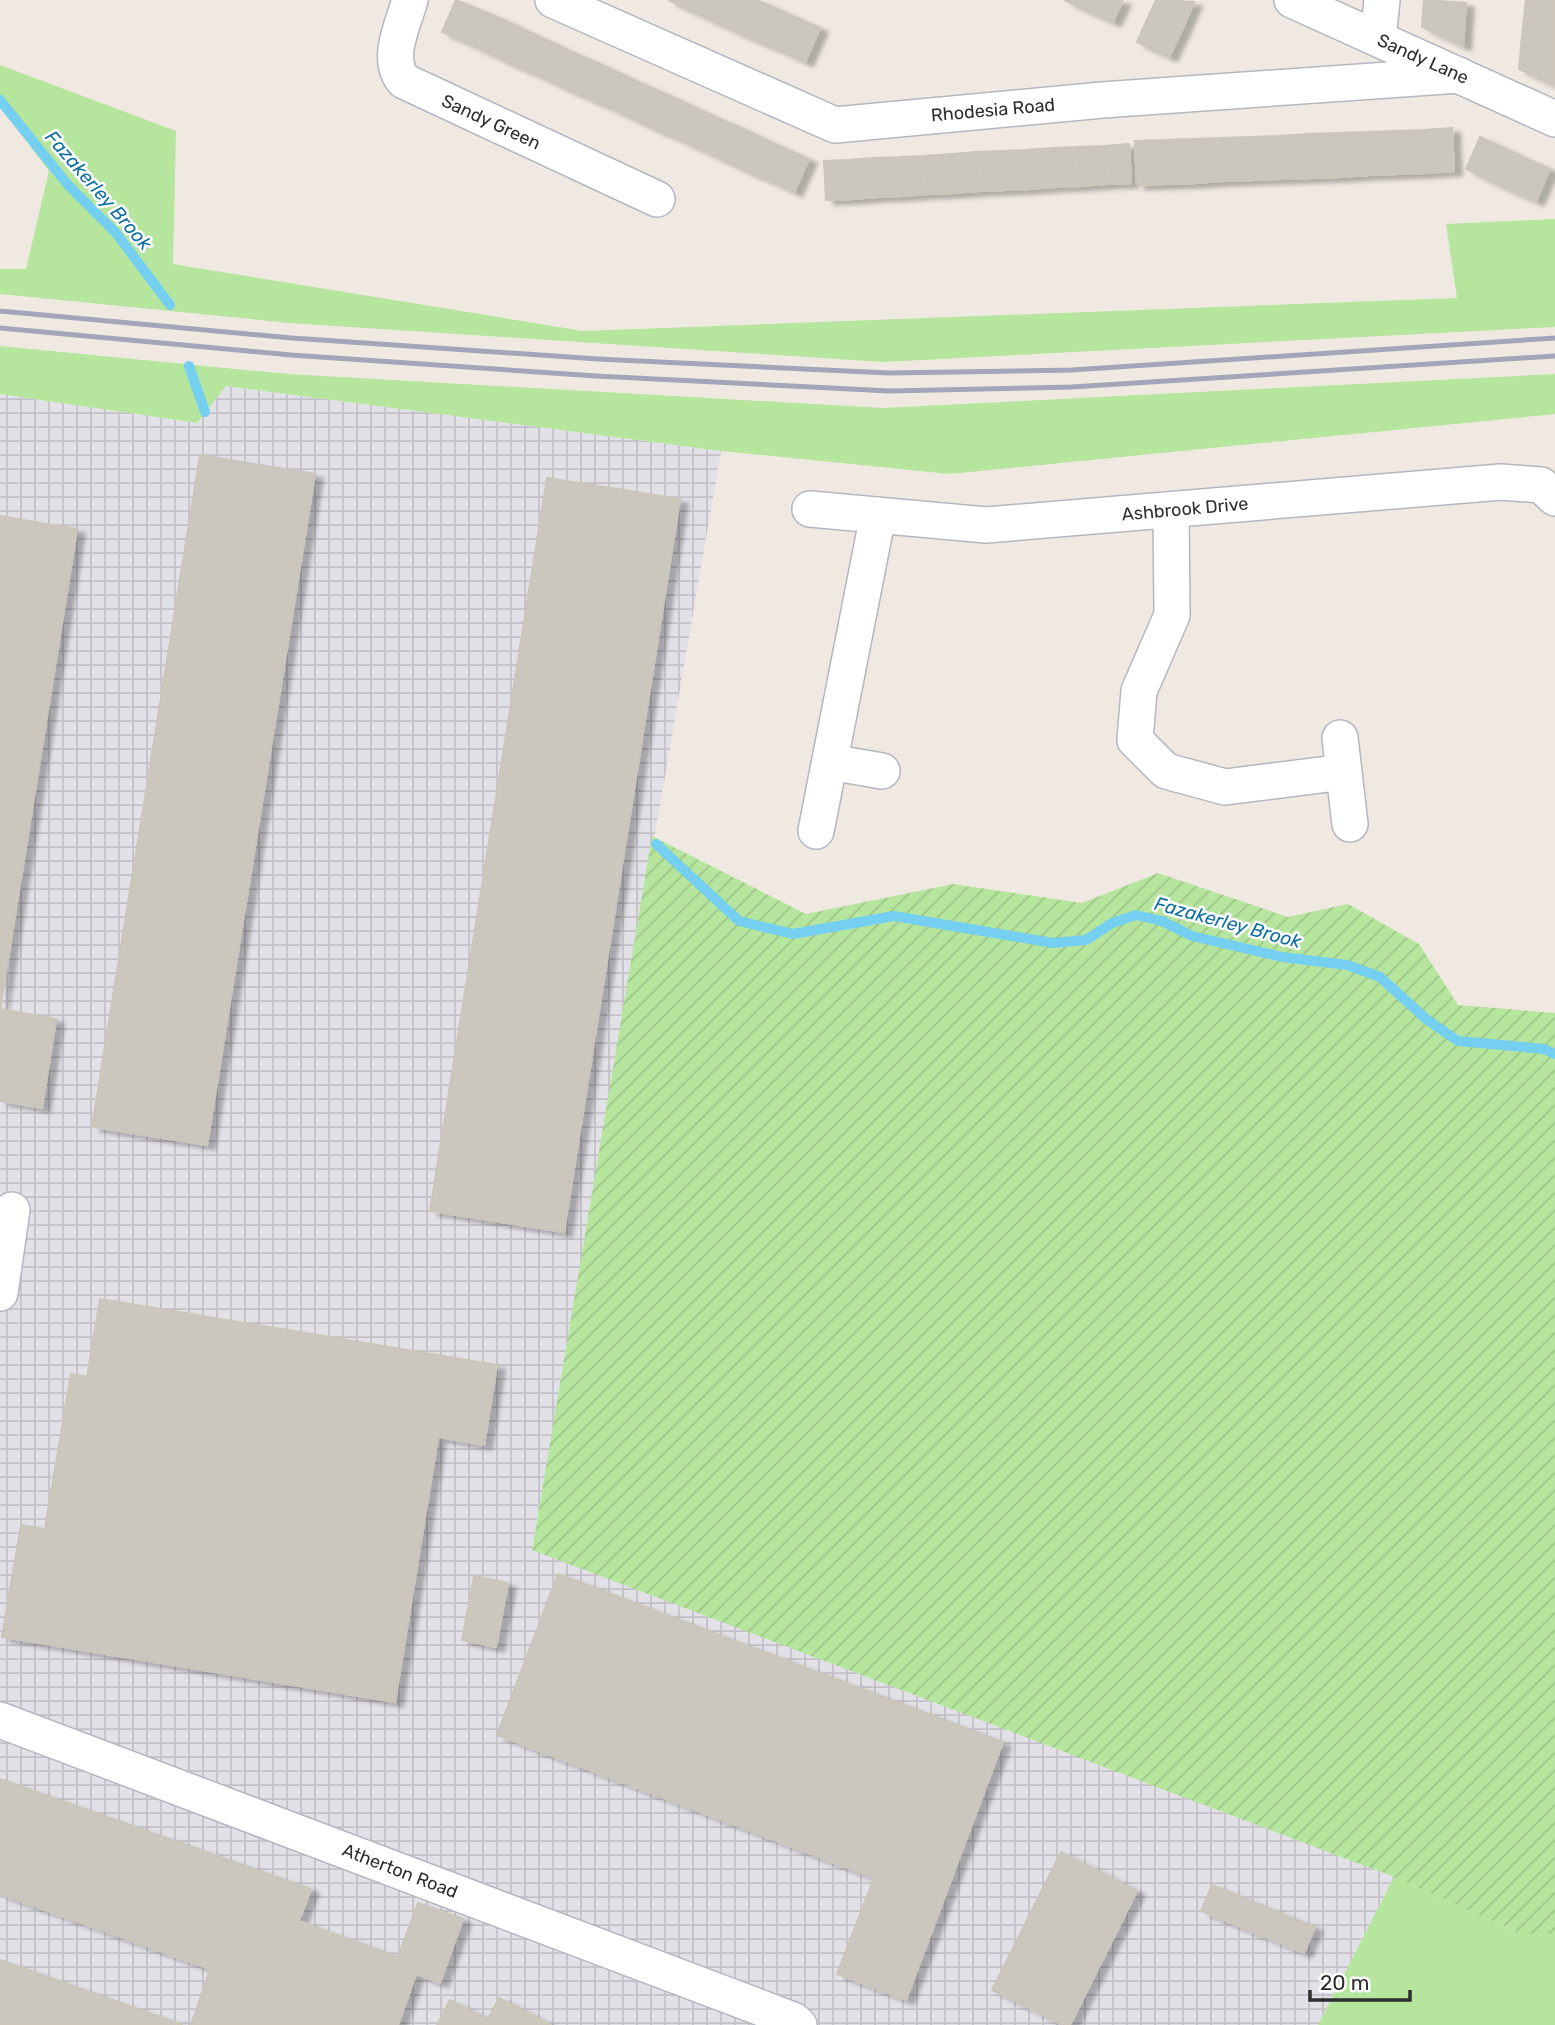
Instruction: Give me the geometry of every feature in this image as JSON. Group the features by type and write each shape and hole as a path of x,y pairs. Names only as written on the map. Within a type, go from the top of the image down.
{"street":[{"name":"Sandy Green","path":"410,0 394,60 398,74 404,81 657,199"},
{"name":"Rhodesia Road","path":"553,0 835,125 1102,100 1459,75"},
{"name":"Sandy Lane","path":"1292,0 1555,118"},
{"path":"1378,39 1382,0"},
{"name":"Ashbrook Drive","path":"810,509 986,526 1501,482 1550,482"},
{"path":"1171,510 1172,615 1139,691 1135,740 1166,771 1225,787 1344,772"},
{"path":"816,831 878,514"},
{"path":"1340,738 1350,824"},
{"path":"830,762 882,771"},
{"path":"0,1293 12,1210"},
{"name":"Atherton Road","path":"0,1720 793,2020 799,2025"}],"shaded area":[{"path":"225,386 721,451 532,1549 1394,1877 1318,2025 0,2025 0,394 197,423"}],"green space":[{"path":"0,65 176,131 173,264 583,331 1457,298 1446,224 1555,219 1555,327 883,362 290,323 0,294 0,269 26,269 49,171 0,107"},
{"path":"0,346 288,374 883,408 1555,374 1555,414 950,474 721,451 226,386 197,423 0,394"},
{"path":"652,836 806,914 953,884 1082,903 1158,873 1288,917 1348,904 1419,944 1458,1005 1555,1013 1555,1934 1521,1934 1394,1877 532,1550"},
{"path":"1394,1877 1521,1934 1555,1934 1555,2025 1318,2025"}],"building":[{"path":"456,0 480,10 466,42 442,32"},
{"path":"668,0 692,0 688,9"},
{"path":"692,0 720,0 711,20 688,9"},
{"path":"720,0 748,0 735,31 711,20"},
{"path":"748,0 757,0 773,7 758,41 735,31"},
{"path":"1064,0 1091,0 1086,10"},
{"path":"1091,0 1123,0 1113,22 1086,10"},
{"path":"1156,0 1194,2 1182,30 1149,15"},
{"path":"1424,0 1466,3 1463,46 1422,27"},
{"path":"1526,0 1555,0 1555,21 1524,18"},
{"path":"773,7 797,18 782,51 758,41"},
{"path":"480,10 504,20 489,53 466,42"},
{"path":"1149,15 1182,30 1169,57 1137,42"},
{"path":"797,18 820,28 805,62 782,51"},
{"path":"1524,18 1555,21 1555,49 1521,46"},
{"path":"504,20 527,31 512,64 489,53"},
{"path":"527,31 551,42 536,74 512,64"},
{"path":"551,42 574,53 559,85 536,74"},
{"path":"1521,46 1555,49 1555,86 1519,69"},
{"path":"574,53 598,63 583,96 559,85"},
{"path":"598,63 621,74 607,106 583,96"},
{"path":"621,74 645,85 630,117 607,106"},
{"path":"645,85 668,95 653,128 630,117"},
{"path":"668,95 692,106 677,138 653,128"},
{"path":"692,106 715,117 700,149 677,138"},
{"path":"715,117 739,127 724,160 700,149"},
{"path":"739,127 762,138 747,171 724,160"},
{"path":"1452,128 1454,171 1425,173 1424,130"},
{"path":"1424,130 1425,173 1397,174 1395,131"},
{"path":"1395,131 1397,174 1368,175 1366,132"},
{"path":"1366,132 1368,175 1339,177 1337,133"},
{"path":"1337,133 1339,177 1310,178 1308,134"},
{"path":"1308,134 1310,178 1281,179 1279,136"},
{"path":"1279,136 1281,179 1253,180 1251,137"},
{"path":"1251,137 1253,180 1224,181 1221,138"},
{"path":"1480,137 1504,148 1489,180 1466,169"},
{"path":"762,138 786,149 771,181 747,171"},
{"path":"1221,138 1224,181 1195,183 1193,139"},
{"path":"1193,139 1195,183 1166,184 1164,140"},
{"path":"1164,140 1166,184 1137,185 1135,141"},
{"path":"1129,144 1131,183 1106,184 1103,146"},
{"path":"1103,146 1106,184 1080,186 1078,147"},
{"path":"1078,147 1080,186 1055,187 1052,148"},
{"path":"1052,148 1055,187 1029,189 1027,150"},
{"path":"1504,148 1527,159 1512,191 1489,180"},
{"path":"786,149 809,159 794,192 771,181"},
{"path":"1027,150 1029,189 1004,190 1002,151"},
{"path":"1002,151 1004,190 978,191 976,152"},
{"path":"976,152 978,191 953,193 951,154"},
{"path":"951,154 953,193 928,194 925,156"},
{"path":"925,156 928,194 902,196 900,157"},
{"path":"900,157 902,196 877,197 874,158"},
{"path":"874,158 877,197 851,199 849,160"},
{"path":"1527,159 1550,169 1536,201 1512,191"},
{"path":"849,160 851,199 826,200 824,161"},
{"path":"200,455 315,474 207,1145 92,1127"},
{"path":"547,478 680,499 564,1232 430,1211"},
{"path":"0,516 77,529 0,1009"},
{"path":"0,1009 56,1019 42,1108 0,1101"},
{"path":"100,1299 497,1365 484,1445 438,1437 395,1702 2,1637 21,1525 45,1529 71,1374 87,1377"},
{"path":"558,1574 1003,1742 906,2000 837,1974 874,1878 497,1735"},
{"path":"474,1576 508,1583 496,1647 462,1640"},
{"path":"0,1779 311,1889 299,1921 398,1957 418,1903 463,1919 440,1983 416,1974 398,2025 191,2025 210,1969 0,1894"},
{"path":"1061,1852 1137,1891 1070,2025 1063,2025 992,1990"},
{"path":"1212,1885 1315,1927 1304,1953 1201,1911"},
{"path":"0,1960 183,2025 0,2025"},
{"path":"499,1998 551,2025 437,2025 450,2000 488,2019"}],"waterway":[{"name":"Fazakerley Brook","path":"0,100 68,185 116,233 170,305"},
{"name":"Fazakerley Brook","path":"189,366 205,412"},
{"name":"Fazakerley Brook","path":"656,844 739,921 793,934 894,916 1053,943 1086,940 1112,923 1136,915 1162,921 1192,936 1282,957 1347,965 1380,977 1426,1019 1458,1041 1544,1049 1555,1054"}],"railway":[{"path":"0,311 292,338 598,359 889,373 1072,370 1555,338"},
{"path":"0,328 291,355 596,376 889,391 1072,387 1555,356"}]}
